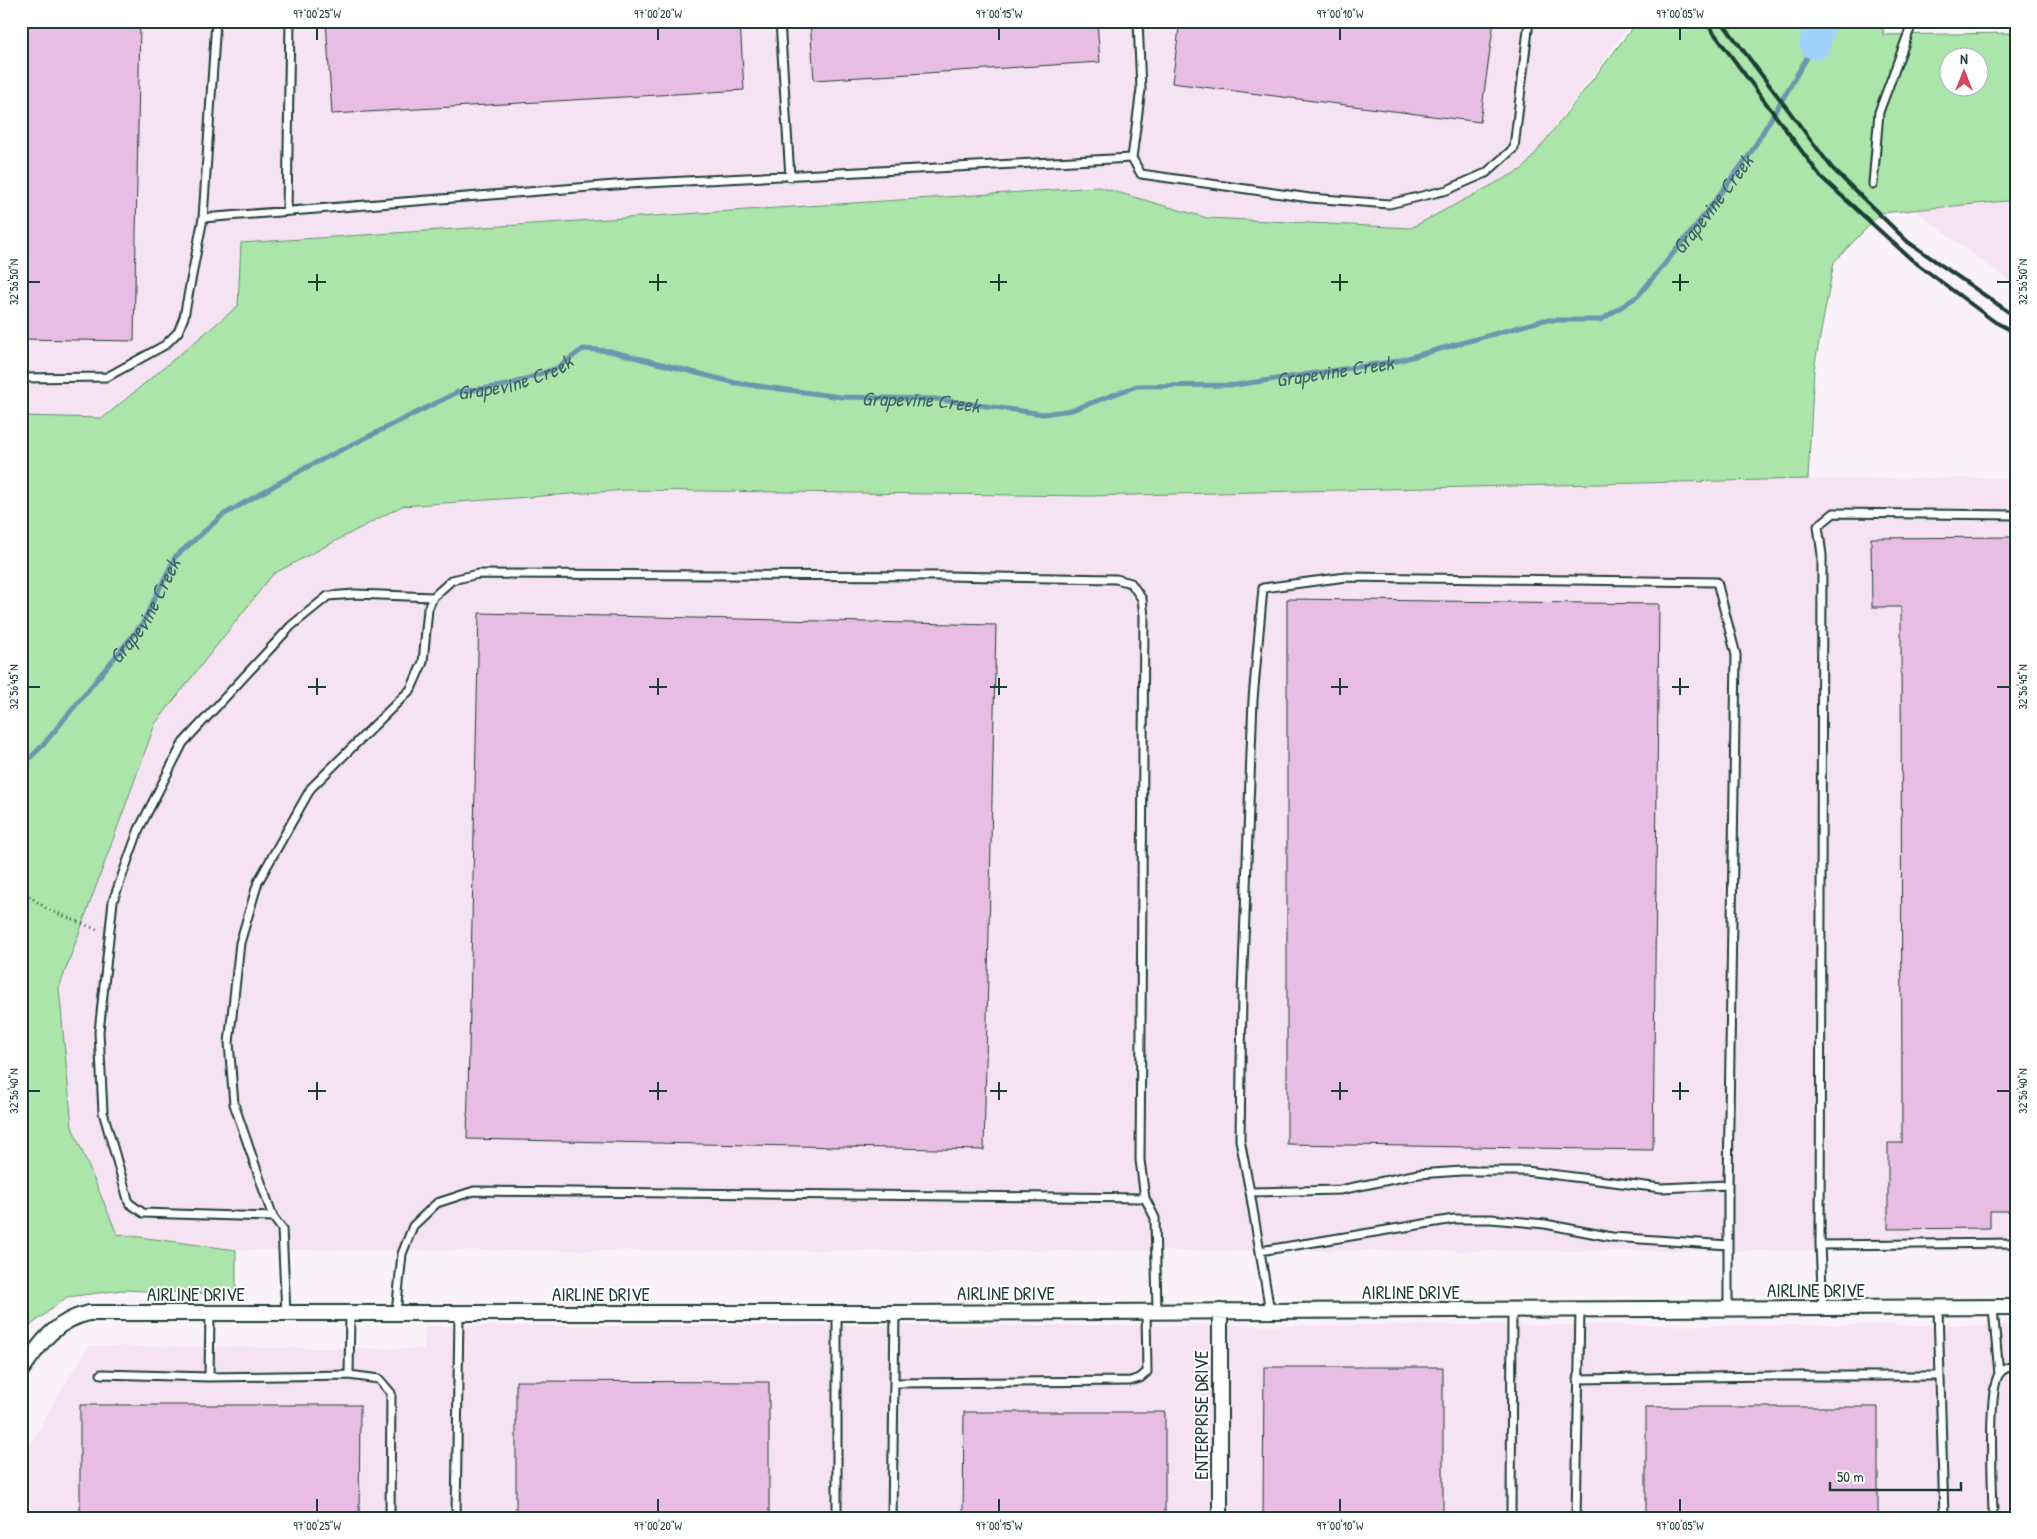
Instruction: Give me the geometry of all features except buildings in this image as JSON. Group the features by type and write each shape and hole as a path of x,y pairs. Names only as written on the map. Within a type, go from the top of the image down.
{"street":[{"name":"AIRLINE DRIVE","path":"21,1371 37,1348 54,1329 72,1317 89,1313 895,1313 2016,1308"},
{"name":"ENTERPRISE DRIVE","path":"1220,1311 1220,1518"}],"lane":[{"path":"21,378 107,377 165,344 178,332 184,318 203,218 216,21"},
{"path":"287,211 290,21"},
{"path":"780,21 790,177"},
{"path":"1138,21 1141,89 1132,158 1142,174 1310,198 1389,204 1447,190 1486,173 1514,148 1528,21"},
{"path":"1873,184 1879,112 1913,21"},
{"path":"203,218 627,184 1132,158"},
{"path":"1823,1308 1820,1245 1822,555 1818,526 1834,513 2016,515"},
{"path":"286,1313 282,1229 274,1217 234,1104 228,1043 240,943 258,882 310,788 411,689 423,662 428,609 433,597 452,580 478,574 955,576 1116,579 1131,583 1142,599 1144,616 1140,1160 1145,1198 1155,1218 1147,1372 1140,1378 1130,1381 894,1383"},
{"path":"1270,1311 1240,1140 1242,995 1253,699 1263,588 1346,576 1717,582 1736,654 1728,1185 1728,1309"},
{"path":"274,1217 143,1213 129,1204 103,1112 99,1032 113,901 140,830 183,743 291,626 328,596 355,594 433,597"},
{"path":"1250,1192 1340,1190 1418,1174 1462,1170 1526,1171 1661,1188 1728,1185"},
{"path":"396,1313 402,1254 413,1226 437,1203 474,1191 1145,1198"},
{"path":"1260,1251 1454,1220 1491,1219 1545,1224 1612,1237 1728,1245"},
{"path":"1820,1245 2016,1243"},
{"path":"1938,1308 1944,1518"},
{"path":"1993,1308 1999,1374 1992,1394 1993,1518"},
{"path":"1576,1518 1580,1309"},
{"path":"1511,1518 1512,1310"},
{"path":"209,1378 210,1313"},
{"path":"348,1375 350,1313"},
{"path":"456,1518 459,1313"},
{"path":"837,1313 837,1518"},
{"path":"892,1518 895,1313"},
{"path":"1999,1374 2010,1366 2016,1366"},
{"path":"101,1374 209,1378 348,1375 379,1379 391,1394 390,1518"},
{"path":"1578,1379 1940,1376"}],"path":[{"path":"21,890 47,909 108,935"}],"shaded area":[{"path":"21,21 1633,21 1524,168 1411,228 1207,218 1099,187 241,243 238,306 103,418 21,416"},
{"path":"2016,200 2016,286 1915,210"},
{"path":"2016,478 2016,1251 236,1250 117,1235 72,1127 59,988 155,724 272,574 402,506 627,490 1089,496 1808,479"},
{"path":"2016,1325 2016,1518 21,1518 21,1462 55,1400 89,1346 424,1349 425,1326"}],"green space":[{"path":"1638,21 1884,21 1883,35 2016,33 2016,200 1881,213 1834,262 1814,369 1808,479 1089,496 627,490 402,506 273,574 155,724 59,988 72,1127 117,1234 236,1250 236,1295 122,1290 67,1297 21,1333 21,416 103,418 238,306 241,243 1099,187 1207,218 1411,228 1524,168"}],"waterway":[{"name":"Grapevine Creek","path":"1815,44 1821,21"},
{"name":"Grapevine Creek","path":"21,767 44,744 142,624 175,557 223,515 307,467 458,392 508,385 557,368 583,349 610,351 736,383 841,397 936,399 1043,414 1072,410 1137,386 1236,385 1397,361 1544,320 1601,320 1638,296 1695,227 1750,154 1815,44"}],"railway":[{"path":"1705,21 1821,177 1912,260 1995,322 2016,333"},
{"path":"1721,21 1832,168 1908,242 2016,317"}]}
